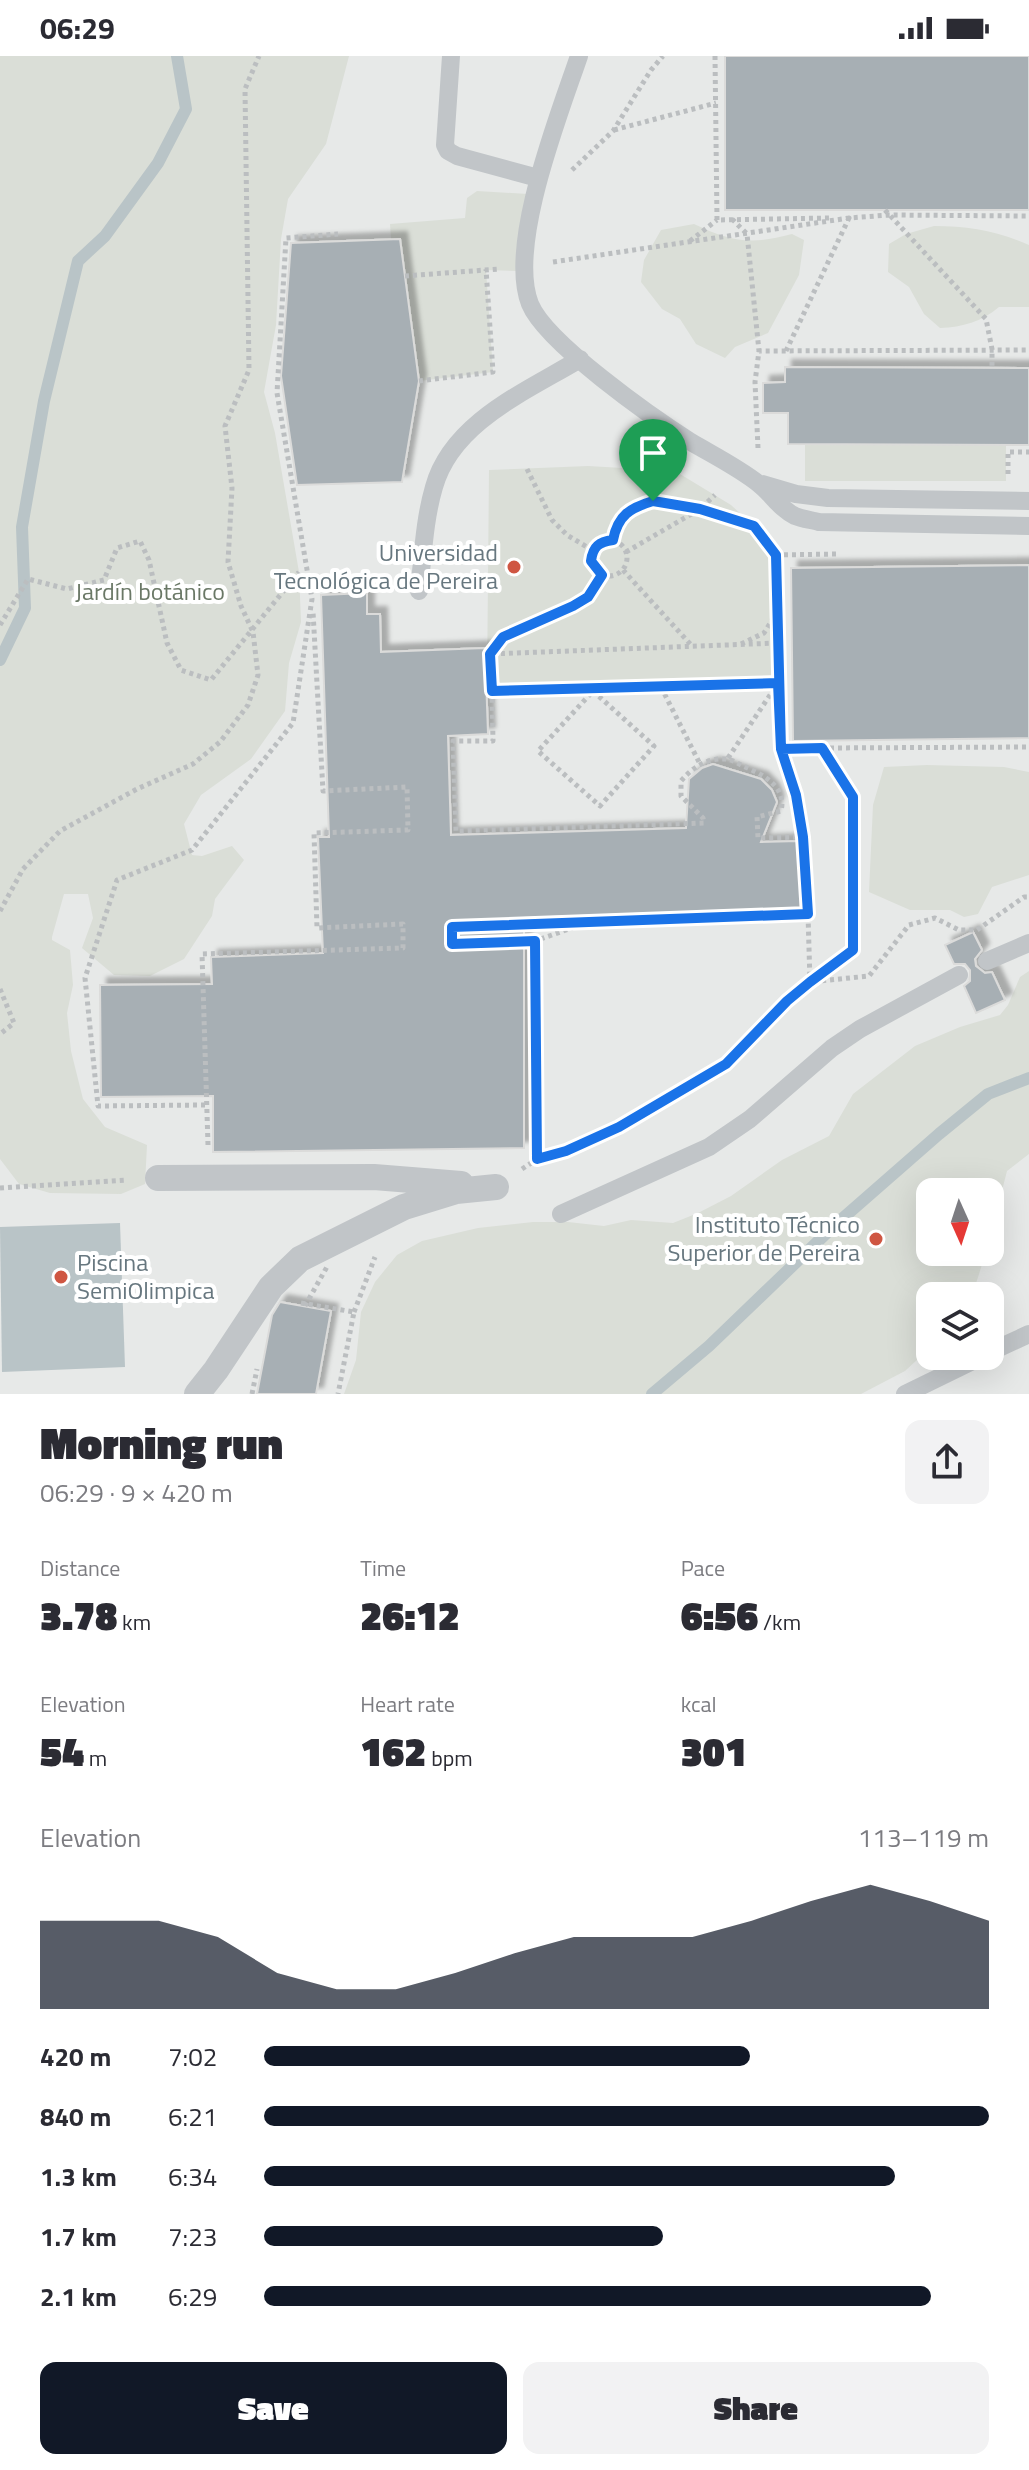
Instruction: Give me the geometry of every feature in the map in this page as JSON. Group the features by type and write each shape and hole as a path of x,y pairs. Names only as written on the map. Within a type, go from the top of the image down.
{"street":[{"path":"158,1178 374,1177 496,1187"},
{"path":"197,1394 271,1287 300,1259 404,1207 456,1191 496,1187"}],"lane":[{"path":"451,56 445,145 448,151 538,178"},
{"path":"579,56 538,178 532,267 525,284 535,314 548,331 664,425 759,484 795,516 819,522 1029,526"},
{"path":"419,591 428,511 435,483 449,454 472,427 580,359"},
{"path":"759,484 796,494 828,498 1029,501"},
{"path":"987,961 1029,943"},
{"path":"561,1214 709,1147 750,1119 842,1041 886,1012 959,975"},
{"path":"1004,1346 1029,1334"},
{"path":"905,1394 954,1370"}],"path":[{"path":"0,911 23,869 60,831 137,789 193,764 220,742 248,705 258,675 253,632 241,606 228,562 232,488 225,426 249,370 245,89 259,56"},
{"path":"569,172 613,131 663,56"},
{"path":"715,56 717,220"},
{"path":"613,131 716,103"},
{"path":"405,276 532,267 887,212 1029,216"},
{"path":"887,212 986,319 992,368"},
{"path":"690,242 717,220 849,218"},
{"path":"786,351 849,218"},
{"path":"732,219 747,234 759,351 755,382 758,453"},
{"path":"210,1177 205,1105 202,954 403,948 403,924 317,928 314,833 408,830 407,787 323,791 312,599 277,393 286,238 338,234"},
{"path":"419,381 493,372 486,269"},
{"path":"759,351 1029,350"},
{"path":"527,469 552,520 567,535 592,550"},
{"path":"626,552 700,509 715,495"},
{"path":"613,540 619,523 633,507 653,501 700,509 754,526 776,555 781,749 796,795 803,837 810,982"},
{"path":"613,540 618,542 628,558 623,570 616,575 602,575 591,561 592,550 601,542 613,540"},
{"path":"0,625 28,579 67,589 104,580 117,548 140,541 149,560 167,643 181,670 211,680 299,572"},
{"path":"623,570 692,647"},
{"path":"602,575 588,597 503,637 490,654 493,741 453,741 456,831 704,823 703,818 681,796 681,781 693,767 728,758 765,775 780,794 781,811 757,817 758,838 803,837"},
{"path":"205,1105 98,1106 85,978 117,880 192,850 293,723 312,599"},
{"path":"738,645 764,633 777,611"},
{"path":"490,654 778,643"},
{"path":"492,691 778,683"},
{"path":"728,758 778,683"},
{"path":"661,686 700,764"},
{"path":"593,689 654,746 600,806 538,751 593,689"},
{"path":"781,749 1029,747"},
{"path":"496,1187 537,1159 566,1151 619,1127 726,1064 810,982 853,950 853,797 822,748"},
{"path":"810,982 869,976 909,925 935,918 959,930 977,930 1024,897 1029,897"},
{"path":"587,923 535,941 452,944 452,927 808,914"},
{"path":"535,941 537,1159"},
{"path":"0,989 14,1023 0,1034"},
{"path":"0,1188 158,1178"},
{"path":"338,1394 354,1312 379,1248"},
{"path":"328,1265 302,1304 354,1312"}],"shaded area":[{"name":"Universidad Tecnológica de Pereira","path":"0,56 1029,56 1029,1394 0,1394"},
{"name":"Piscina SemiOlimpica","path":"120,1223 125,1367 2,1372 0,1227"}],"green space":[{"name":"Jardín botánico","path":"0,56 349,56 326,144 288,199 281,239 276,325 264,392 275,433 299,572 301,622 289,663 285,711 251,759 201,795 184,824 192,855 202,856 232,846 244,860 215,899 212,916 184,959 150,976 114,975 82,948 93,918 88,894 64,894 52,937 52,940 70,950 73,985 67,1013 71,1051 83,1099 105,1127 147,1145 145,1184 121,1194 50,1193 19,1184 0,1159"},
{"path":"477,191 528,194 521,271 486,270 493,372 419,381 400,239 391,239 390,224 465,218 467,198"},
{"path":"694,224 719,235 742,240 765,240 792,234 804,240 799,275 768,333 735,347 725,358 696,344 680,319 662,309 641,282 644,260 661,230"},
{"path":"934,226 983,230 1029,245 1029,307 999,307 971,323 940,328 924,314 909,287 888,272 889,244 906,234"},
{"path":"805,445 1006,445 1006,481 805,481"},
{"path":"588,466 675,471 731,505 754,526 776,555 778,677 487,686 489,470"},
{"path":"884,767 1004,767 1029,772 1029,875 992,887 978,914 964,917 950,910 910,910 869,892 873,805"},
{"path":"1029,971 1029,1154 1007,1171 1004,1183 1004,1178 916,1178 916,1266 982,1266 976,1282 916,1282 916,1361 905,1371 861,1394 344,1394 356,1360 361,1312 375,1282 397,1255 422,1241 478,1228 533,1222 604,1226 631,1220 673,1223 698,1213 731,1196 782,1160 829,1136 853,1094 915,1046 960,1027 1000,1015 1008,1005 1020,977"}],"building":[{"path":"725,56 1029,56 1029,210 725,210"},
{"path":"400,239 419,381 402,482 297,485 281,376 291,243"},
{"path":"785,367 1029,368 1029,445 788,444 788,413 763,413 763,383 785,382"},
{"path":"1029,565 1029,738 793,741 791,568"},
{"path":"367,593 367,614 380,614 381,652 485,648 488,734 448,736 451,835 686,828 689,779 702,768 713,764 761,779 772,790 777,802 761,842 799,841 801,908 524,918 524,1148 213,1152 213,1096 101,1097 100,985 212,984 211,957 323,953 318,837 329,837 321,595"},
{"path":"973,932 982,950 975,959 976,966 985,973 992,972 1005,1000 976,1013 964,986 970,981 970,970 965,964 954,964 945,945"},
{"path":"280,1302 331,1311 316,1394 257,1394 272,1315"}],"waterway":[{"path":"0,660 25,608 22,527 44,401 78,261 105,236 158,163 186,109 177,56"},
{"path":"652,1394 709,1346 835,1225 939,1134 988,1094 1029,1078"}],"place":[{"name":"Universidad Tecnológica de Pereira","path":"514,567"},
{"name":"Instituto Técnico Superior de Pereira","path":"876,1239"},
{"name":"Piscina SemiOlimpica","path":"61,1277"}],"route":[{"path":"653,501 633,507 619,523 613,540 601,542 592,550 591,561 602,575 588,597 503,637 490,654 492,691 778,683 781,749 822,748 853,797 853,950 787,1001 726,1064 619,1127 566,1151 537,1159 535,941 452,944 452,927 808,914 803,837 796,795 781,749 776,555 754,526 700,509 653,501"}]}
